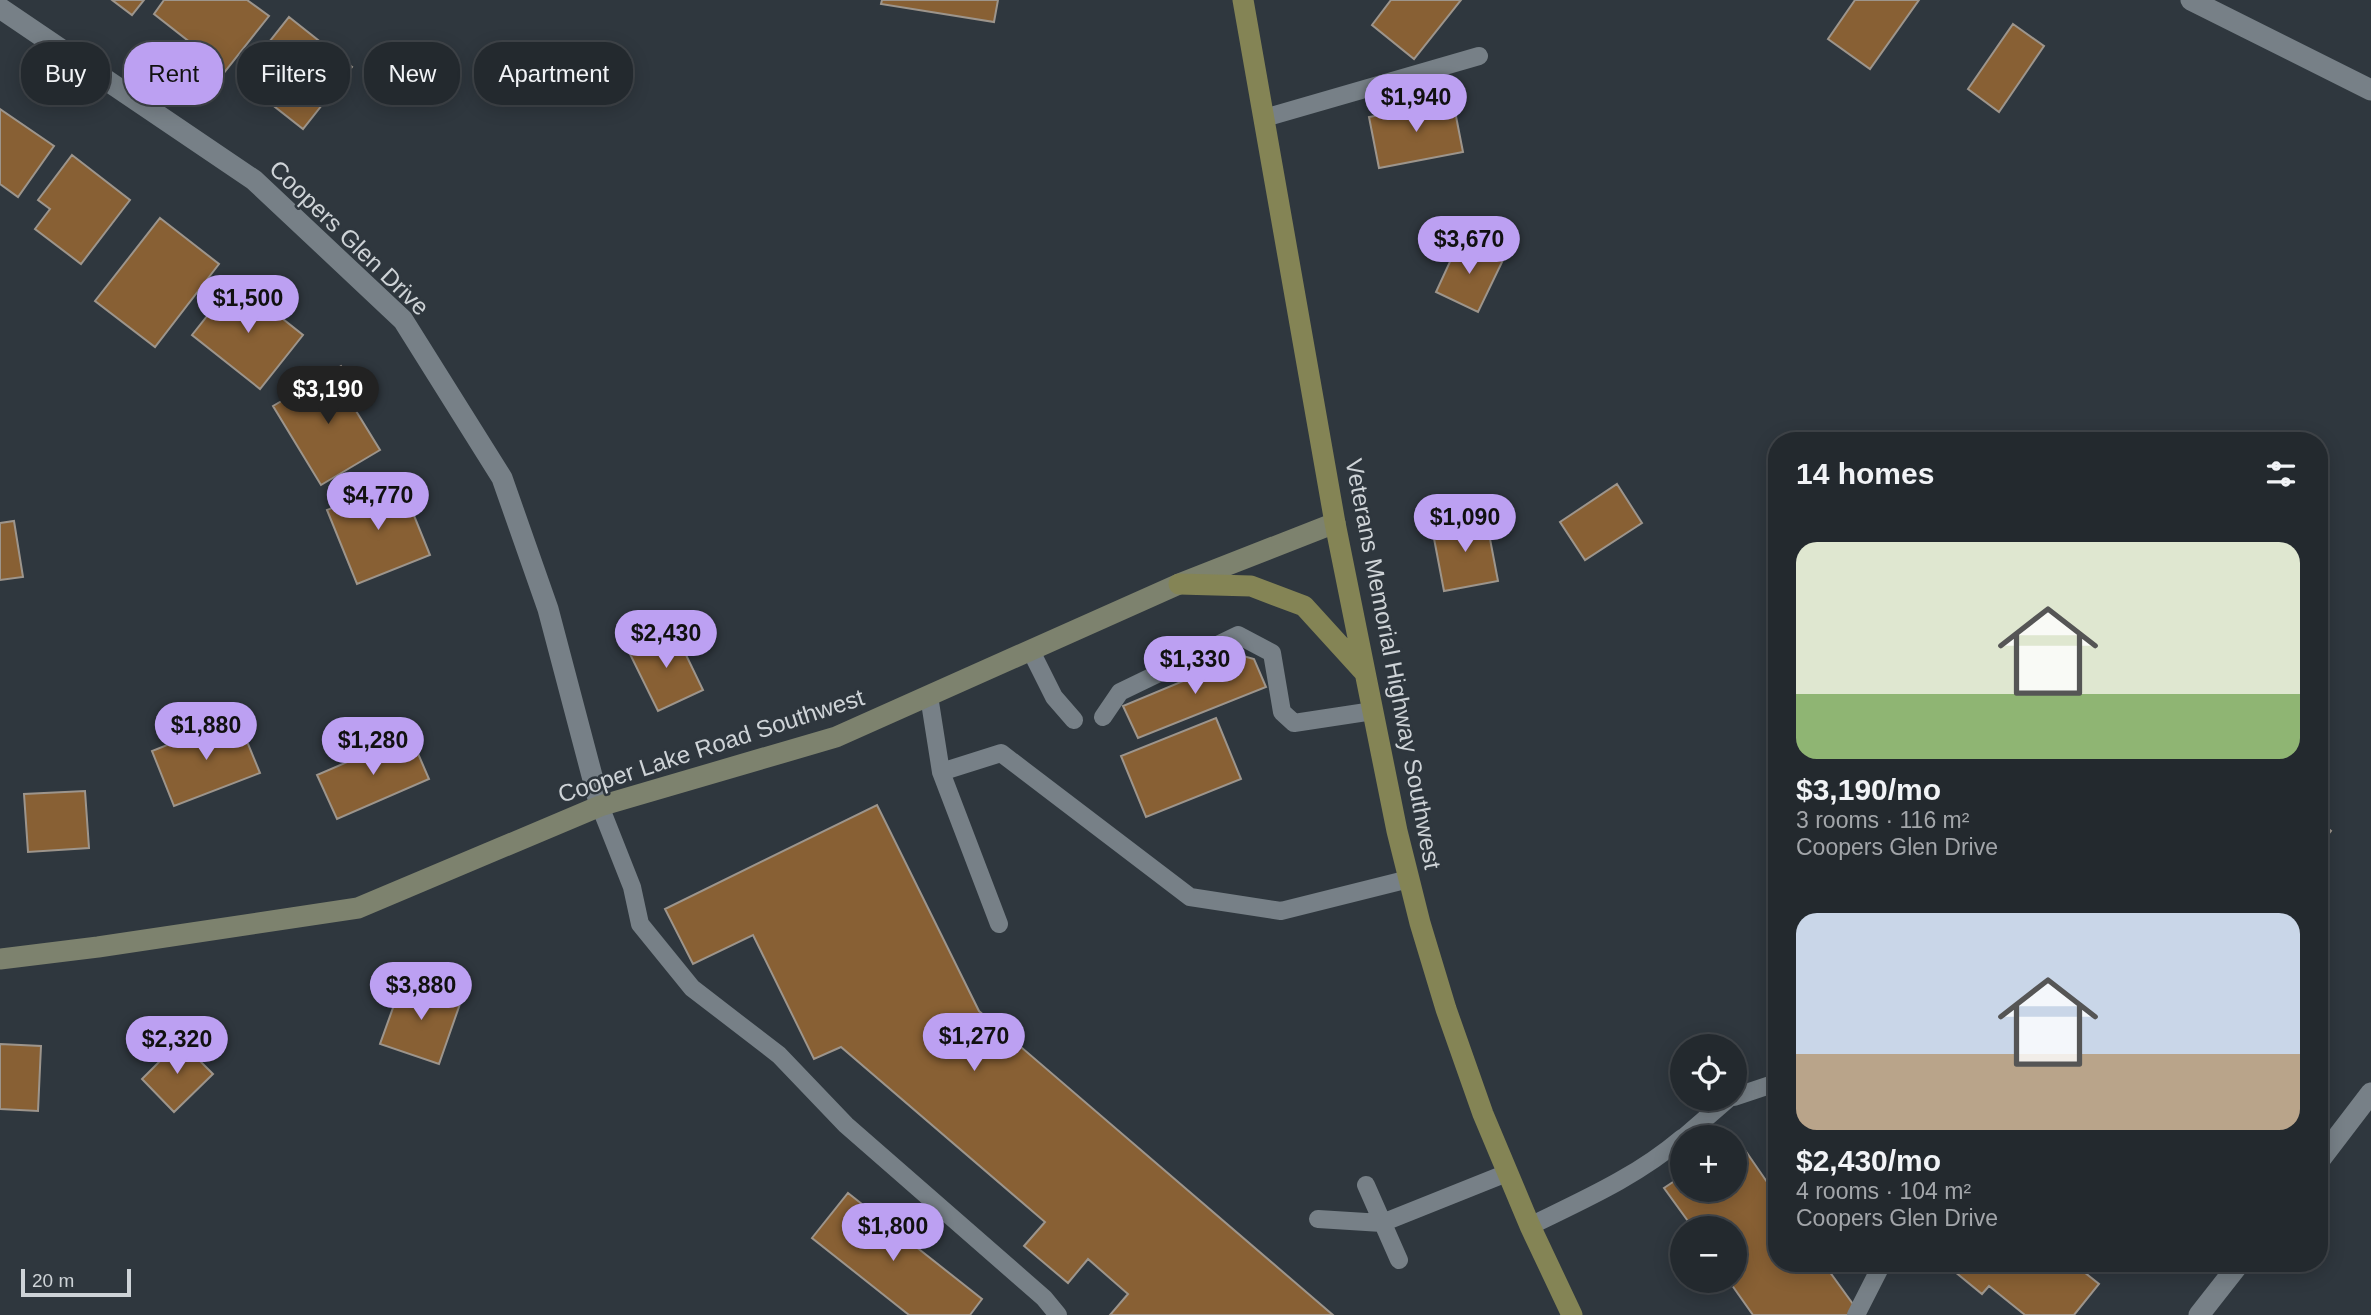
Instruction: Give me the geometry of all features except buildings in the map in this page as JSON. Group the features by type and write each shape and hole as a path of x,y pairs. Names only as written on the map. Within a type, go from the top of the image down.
{"main road":[{"name":"Veterans Memorial Highway Southwest","path":"1243,0 1335,523 1420,923 1446,1009 1483,1114 1530,1226 1572,1315"},
{"path":"1179,584 1251,586 1304,606 1365,674"}],"street":[{"path":"2191,0 2371,90"},
{"name":"Coopers Glen Drive","path":"0,8 254,180 403,320 502,478 548,609 600,806"},
{"name":"Cooper Lake Road Southwest","path":"0,959 358,908 600,806 836,737 1179,584 1335,523"},
{"path":"2328,1149 2371,1093"},
{"path":"2199,1315 2233,1272"}],"lane":[{"path":"1264,118 1479,56"},
{"path":"1103,718 1120,692 1238,635 1272,653 1282,712 1294,723 1373,711"},
{"path":"1031,651 1054,697 1074,720"},
{"path":"929,696 941,772 999,924"},
{"path":"941,772 1001,753 1190,897 1282,911 1409,879"},
{"path":"600,806 632,887 640,924 692,988 779,1055 846,1125 1044,1297 1058,1315"},
{"path":"1747,1093 1768,1086"},
{"path":"1697,1125 1714,1111"},
{"path":"1530,1226 1613,1185 1670,1148"},
{"path":"1318,1219 1382,1223 1507,1173"},
{"path":"1366,1185 1398,1260"},
{"path":"1856,1315 1878,1272"}]}
